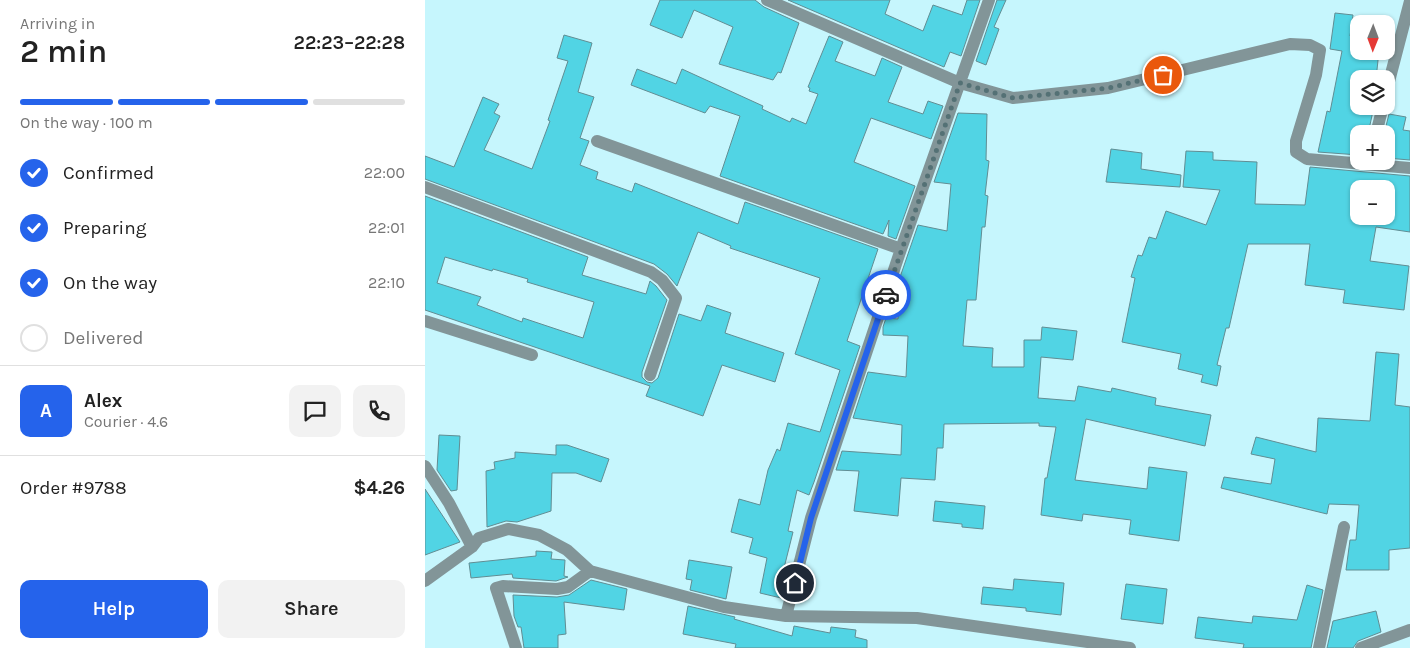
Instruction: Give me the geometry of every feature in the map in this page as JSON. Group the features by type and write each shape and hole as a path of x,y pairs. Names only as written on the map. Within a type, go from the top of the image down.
{"street":[{"path":"767,0 960,83 1013,98 1109,88 1291,44 1310,45 1320,50 1316,75 1295,141 1296,152 1307,160 1350,161"},
{"path":"786,616 811,518 901,249 989,0"},
{"path":"1392,70 1410,1"},
{"path":"597,141 901,249"},
{"path":"1395,166 1410,168"},
{"path":"425,186 651,272 661,280 676,298 650,375"},
{"path":"425,320 532,355"},
{"path":"425,466 449,503 472,547"},
{"path":"1319,648 1344,527"},
{"path":"425,581 472,547 479,538 508,529 539,535 567,550 590,571 724,607 786,616 917,618 1130,648"},
{"path":"516,648 496,588 503,586 557,589 568,587 590,571"},
{"path":"1361,648 1410,630"}],"building":[{"path":"660,0 755,0 764,7 799,23 781,73 778,72 773,80 719,64 733,27 694,10 682,38 650,25"},
{"path":"788,0 890,0 885,14 923,31 933,5 962,15 967,0 980,0 961,56 950,52 944,67"},
{"path":"997,0 1006,0 994,27 999,29 986,65 976,61"},
{"path":"1335,13 1353,15 1350,15 1350,60 1378,60 1377,70 1350,70 1350,115 1372,115 1370,125 1350,125 1350,154 1318,152 1327,111 1330,112 1342,51 1330,49"},
{"path":"564,35 592,43 578,92 594,97 580,138 589,141 580,165 598,172 596,179 632,192 635,183 738,224 745,202 878,249 847,341 860,346 809,495 797,490 788,531 793,532 784,568 787,568 781,598 760,593 767,558 749,553 753,538 731,532 739,499 760,505 768,470 777,449 780,451 788,423 820,432 840,370 795,354 820,278 730,248 731,246 698,232 677,286 667,274 654,264 425,179 425,156 454,167 483,97 499,104 494,113 500,116 484,150 532,169 550,121 548,120 568,61 557,58"},
{"path":"829,36 843,42 835,61 875,76 882,58 902,67 888,102 923,114 928,101 943,106 931,139 871,118 854,162 915,186 896,239 888,236 889,220 883,234 720,176 740,116 710,106 705,113 631,85 637,69 676,84 682,69 763,106 762,109 790,122 792,118 806,124 818,94 809,91 810,88 808,87"},
{"path":"958,113 987,114 986,160 989,161 985,195 988,196 985,227 982,227 976,300 967,300 963,346 993,348 992,367 1024,367 1024,340 1041,340 1042,327 1077,331 1073,360 1041,357 1038,398 1075,401 1078,386 1111,392 1112,388 1156,398 1155,405 1211,415 1205,446 1086,419 1075,480 1147,489 1149,467 1187,472 1179,541 1129,534 1131,520 1083,514 1082,521 1041,515 1045,478 1047,478 1056,427 1039,426 1039,423 944,424 943,448 937,448 935,480 901,478 898,516 854,511 859,471 836,470 842,451 901,455 902,425 853,418 868,372 906,377 908,336 883,335 883,327 886,318 898,319 898,283 918,225 947,231 951,184 934,182"},
{"path":"1389,115 1406,117 1403,130 1410,131 1410,160 1395,159 1395,125 1386,125"},
{"path":"1111,149 1142,153 1141,169 1181,175 1180,187 1106,182"},
{"path":"1186,151 1213,152 1213,160 1257,162 1255,204 1305,205 1310,167 1410,176 1410,232 1376,227 1370,261 1409,266 1404,310 1343,303 1345,290 1305,285 1310,244 1248,244 1229,328 1226,328 1217,365 1221,366 1217,386 1201,382 1203,375 1178,369 1181,354 1122,342 1135,278 1131,277 1138,255 1142,256 1149,237 1156,239 1166,211 1206,225 1220,190 1183,187"},
{"path":"425,196 588,257 582,275 646,294 650,281 656,286 667,300 642,372 642,377 647,382 652,383 658,378 679,314 701,321 707,305 731,313 725,333 784,353 775,382 722,365 703,416 646,396 650,386 425,310","holes":["445,257 492,271 493,269 528,279 527,282 594,302 583,338 523,318 522,322 477,305 481,297 437,283"]},
{"path":"1376,352 1399,354 1395,405 1410,407 1410,548 1389,550 1389,570 1346,570 1350,540 1356,540 1359,505 1329,504 1327,514 1221,488 1224,477 1271,484 1275,459 1251,454 1256,437 1316,452 1318,418 1370,421"},
{"path":"439,435 460,436 457,490 451,491 437,470"},
{"path":"556,445 567,445 609,459 601,482 576,473 552,473 551,511 517,522 506,521 487,527 486,471 495,469 494,462 515,458 515,452 556,455"},
{"path":"425,489 460,542 425,555"},
{"path":"935,501 985,506 983,529 962,527 962,524 933,521"},
{"path":"536,551 552,552 551,559 565,560 564,576 568,577 556,581 513,578 512,574 471,578 469,563 536,556"},
{"path":"689,560 732,567 726,599 690,590 692,580 686,579"},
{"path":"1014,579 1064,583 1061,615 1026,611 1026,608 981,604 983,587 1013,590"},
{"path":"591,580 627,589 624,610 564,602 566,634 558,635 558,648 524,648 521,627 518,627 514,616 513,595 557,597 569,595"},
{"path":"1126,584 1167,589 1163,624 1121,619"},
{"path":"1307,585 1323,590 1311,648 1243,648 1244,644 1195,638 1198,617 1252,623 1253,616 1297,620"},
{"path":"688,606 735,617 734,619 792,636 794,626 830,633 831,627 856,630 855,637 867,640 867,648 735,648 736,644 683,634"},
{"path":"1376,611 1381,632 1358,641 1353,648 1327,648 1333,621"}],"way so far":[{"path":"886,295 960,83 1013,98 1109,88 1163,75"}],"route":[{"path":"795,583 811,518 848,413 886,295"}]}
